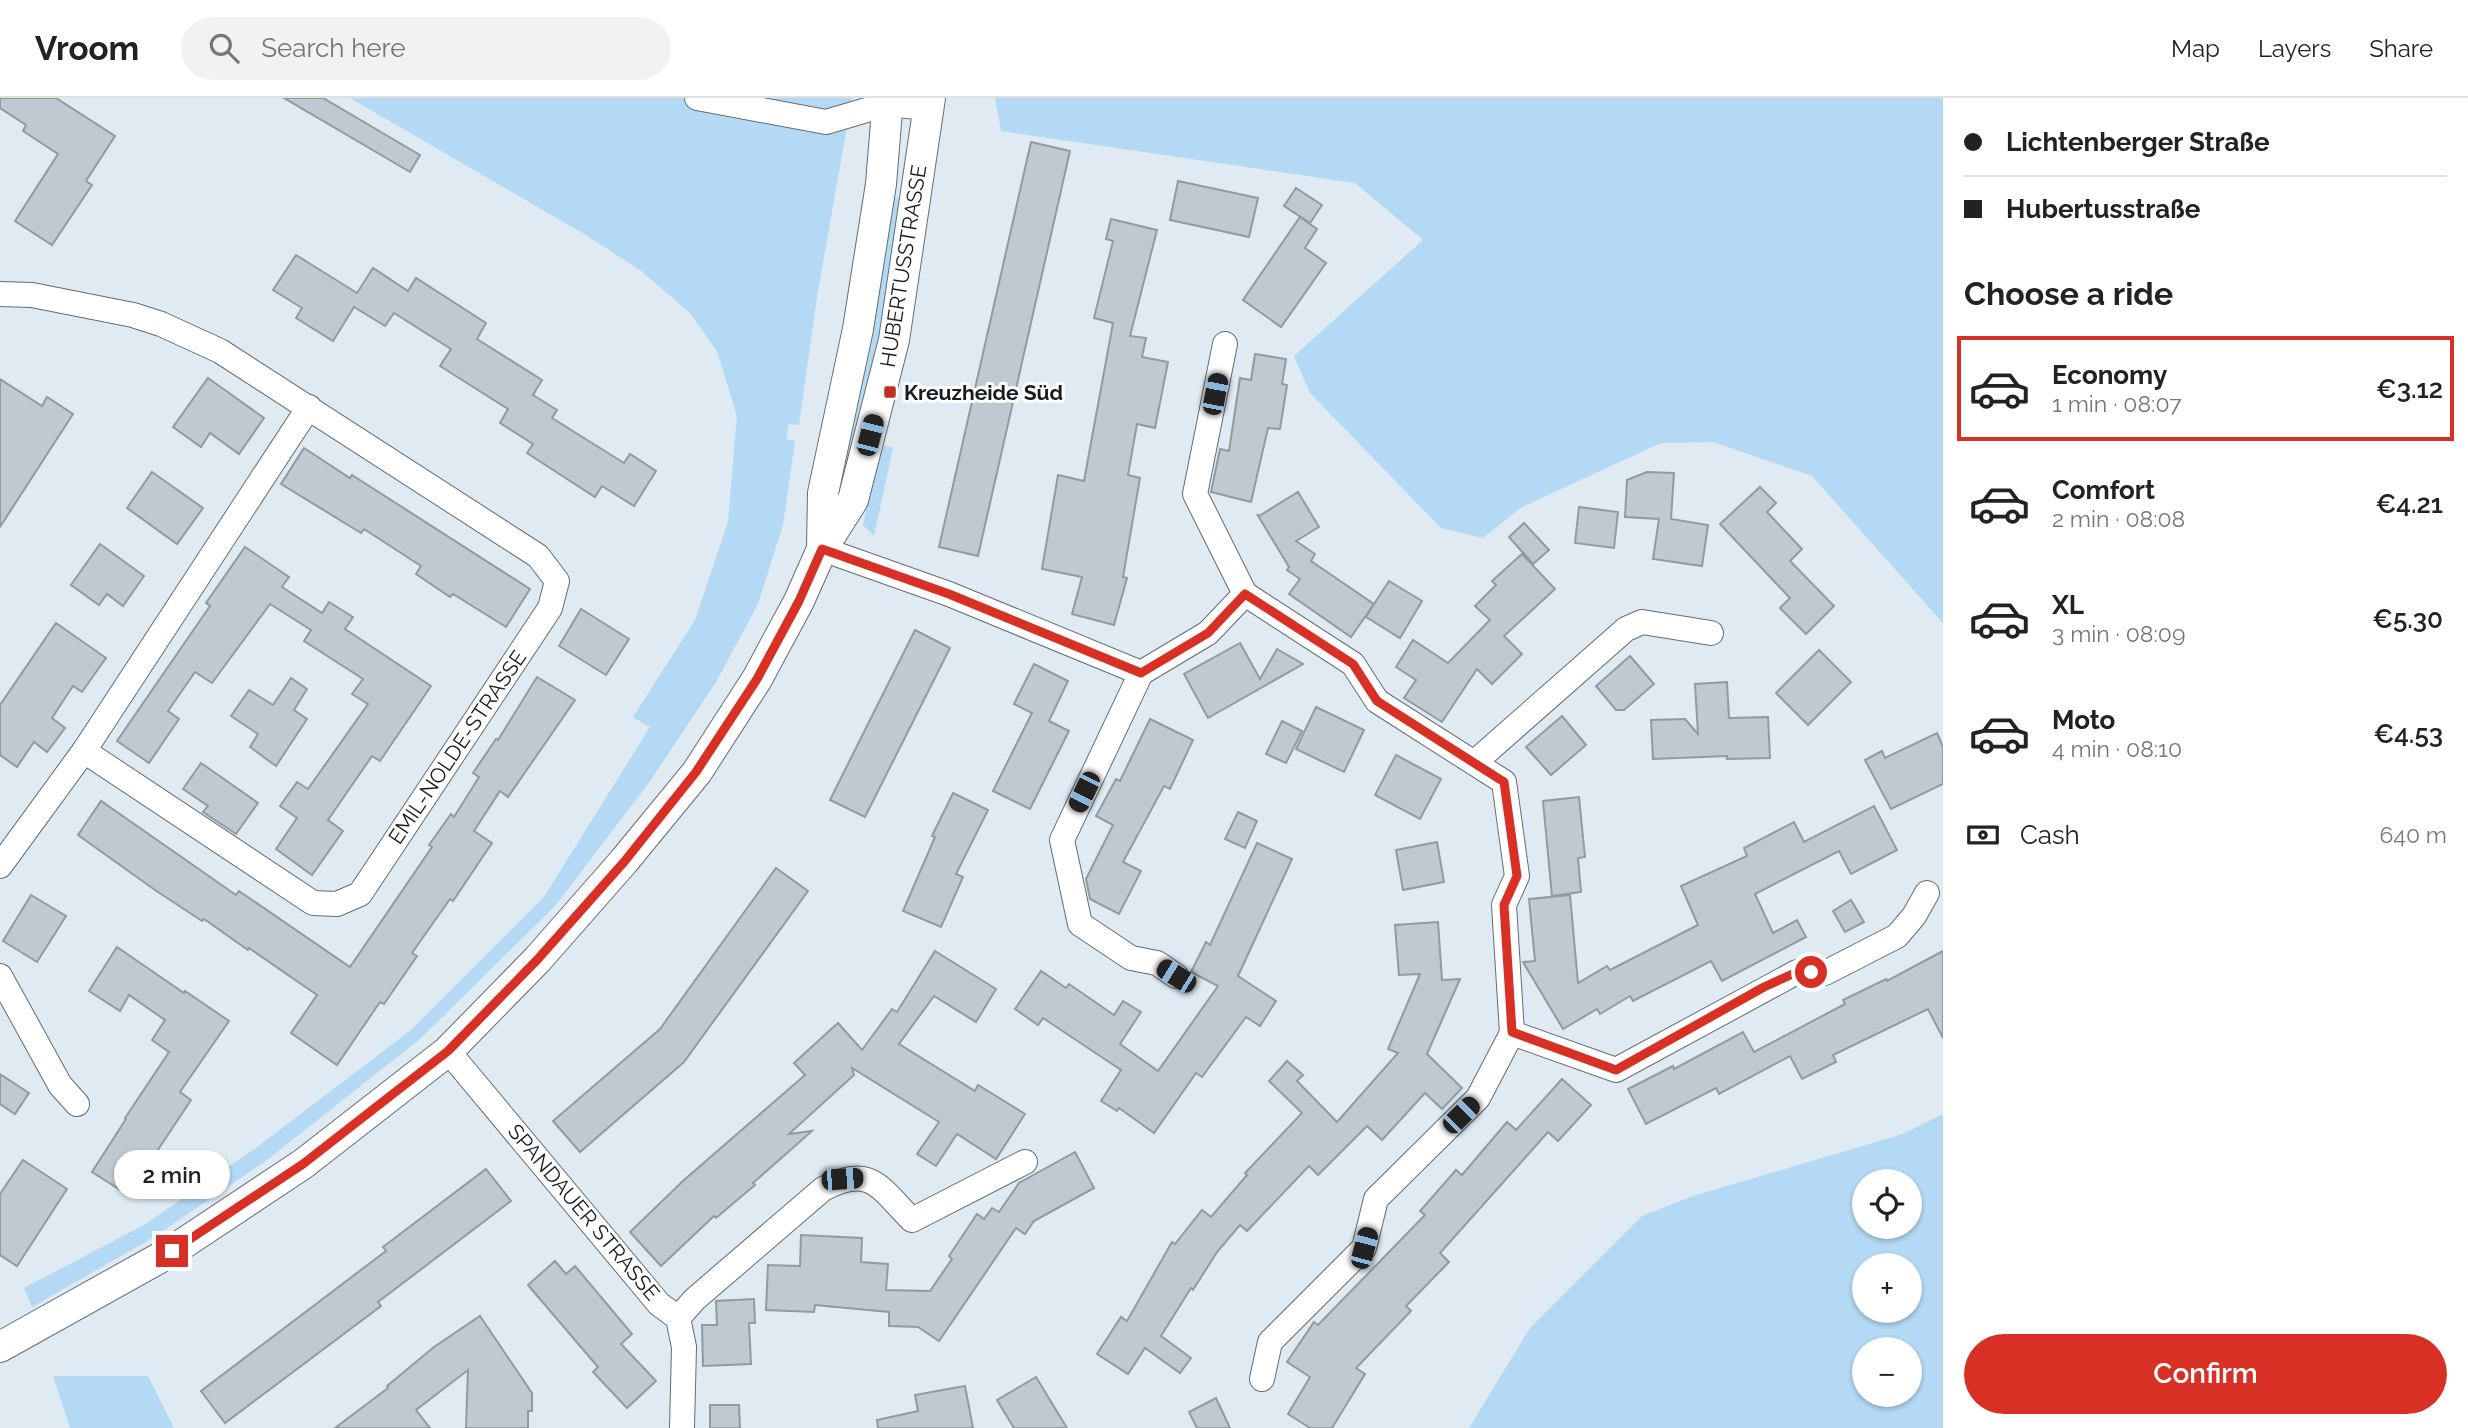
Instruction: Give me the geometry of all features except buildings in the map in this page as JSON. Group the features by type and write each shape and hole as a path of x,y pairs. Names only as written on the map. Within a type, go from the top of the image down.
{"street":[{"path":"697,98 826,122 884,100 929,103"},
{"name":"HUBERTUSSTRASSE","path":"822,549 823,493 858,329 881,184 884,100"},
{"name":"HUBERTUSSTRASSE","path":"0,1346 172,1251 303,1164 448,1051 546,950 624,862 696,772 757,679 799,601 822,549 853,500 894,340 929,103"},
{"name":"EMIL-NOLDE-STRASSE","path":"0,294 32,295 133,315 161,324 220,351 538,556 557,581 550,608 360,894 337,904 313,902 84,751"},
{"path":"1225,344 1195,494 1245,594 1353,664 1377,701 1504,782 1517,876 1504,905 1512,1032 1478,1098 1376,1199 1364,1248 1270,1342 1262,1379"},
{"path":"0,866 84,751 309,408"},
{"path":"822,549 949,594 1141,673"},
{"path":"1176,976 1157,964 1131,958 1080,924 1062,840 1141,673 1208,633 1245,594"},
{"path":"1475,762 1626,629 1642,622 1711,633"},
{"path":"1512,1032 1616,1070 1797,972 1825,973 1897,936 1914,916 1927,893"},
{"path":"0,976 60,1085 77,1104"},
{"name":"SPANDAUER STRASSE","path":"448,1051 659,1304 678,1318 684,1347 682,1428"},
{"path":"678,1318 695,1298 813,1198 842,1179 865,1177 912,1220 1025,1163"}],"shaded area":[{"path":"350,98 852,98 817,297 799,425 789,424 786,439 795,441 783,525 758,604 716,682 648,784 555,906 420,1039 267,1160 154,1237 32,1307 24,1288 144,1225 256,1148 411,1030 544,897 650,727 633,717 695,620 728,522 737,416 717,351 689,312 640,270 584,234"},
{"path":"995,98 1943,98 1943,623 1812,476 1713,442 1661,443 1522,507 1483,538 1441,528 1310,393 1294,356 1423,240 1355,183 1001,131"},
{"path":"886,196 904,200 890,289 849,490 838,487"},
{"path":"880,444 893,448 874,536 863,525"},
{"path":"1943,1114 1943,1428 1469,1428 1530,1328 1642,1216 1693,1196 1903,1134"},
{"path":"53,1376 148,1376 174,1428 70,1428"}],"place":[{"name":"Kreuzheide Süd","path":"890,392"}],"route":[{"path":"172,1251 303,1164 448,1051 537,960 624,862 696,772 757,679 799,601 822,549 949,594 1141,673 1208,633 1245,594 1353,664 1377,701 1504,782 1517,876 1504,905 1512,1032 1616,1070 1764,987 1797,972 1811,972"}]}
